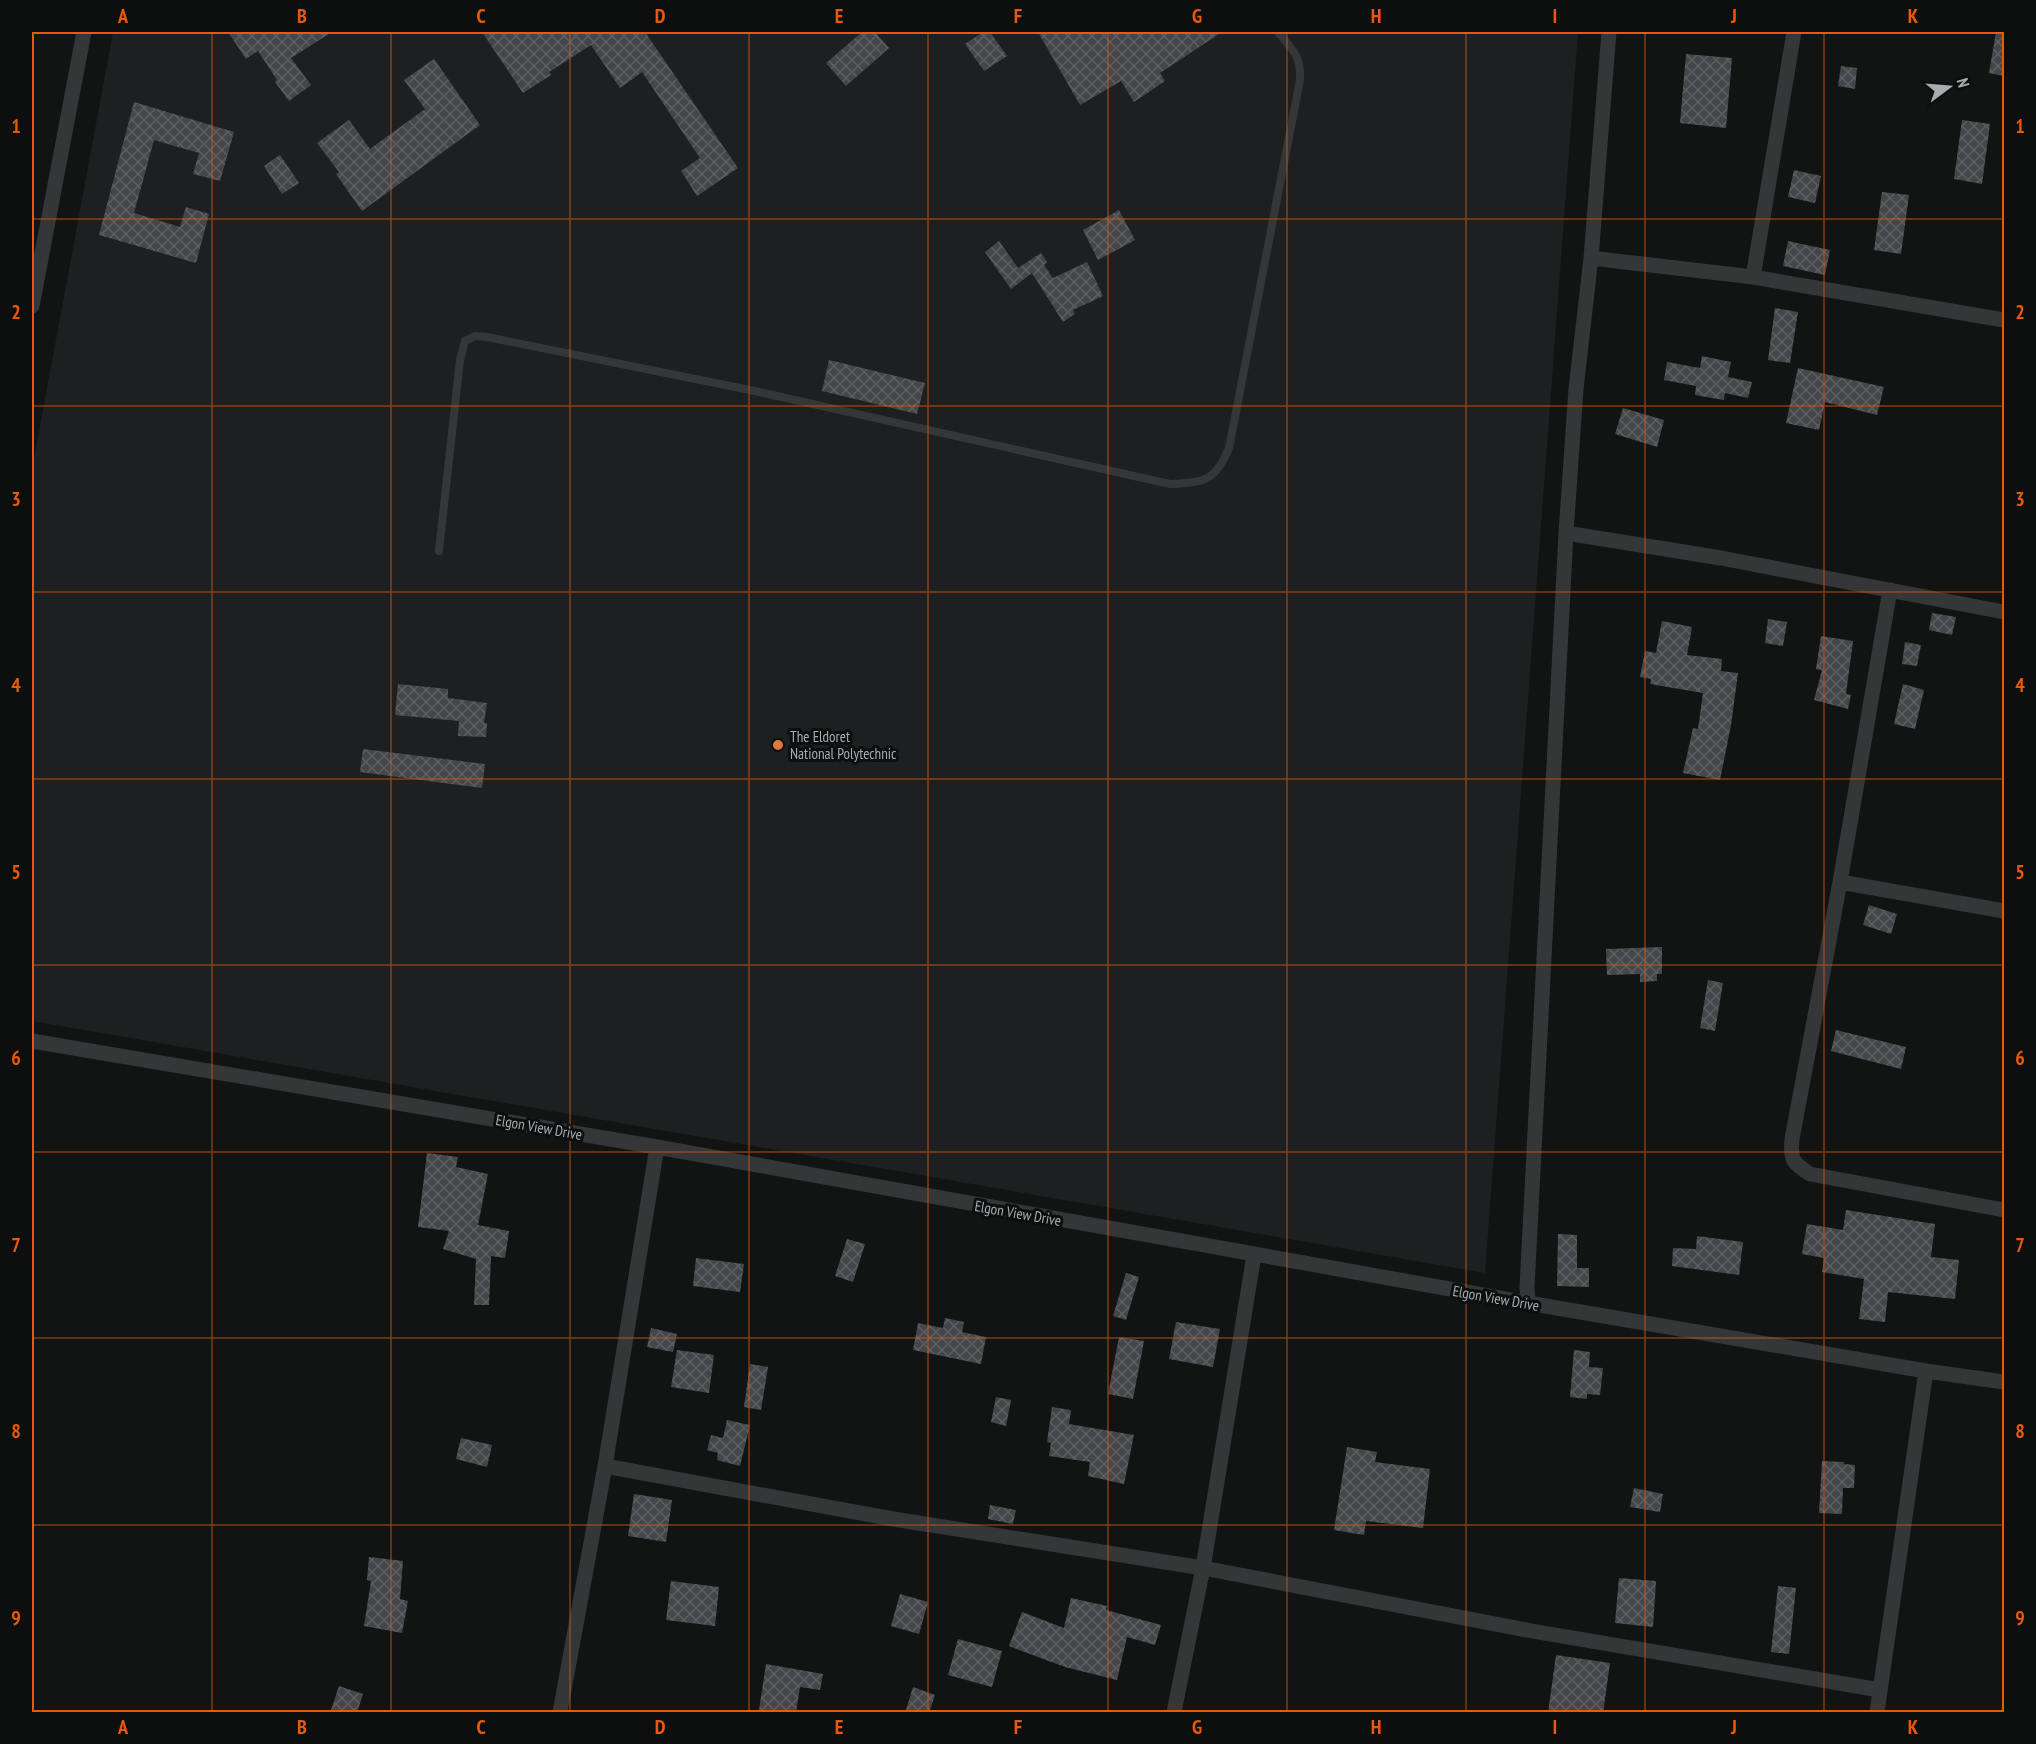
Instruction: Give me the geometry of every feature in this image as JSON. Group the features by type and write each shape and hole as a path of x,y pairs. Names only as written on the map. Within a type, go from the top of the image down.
{"street":[{"path":"32,306 84,32"},
{"path":"1528,1303 1528,1263 1566,533 1576,389 1590,258 1609,32"},
{"path":"1754,277 1794,32"},
{"path":"1590,258 1754,277 2004,320"},
{"path":"1566,533 1721,558 1890,590 2004,607"},
{"path":"1890,590 1791,1153 1794,1163 1810,1174 2004,1210"},
{"path":"1840,882 2004,911"},
{"name":"Elgon View Drive","path":"32,1041 657,1147 1528,1303 1926,1371 2004,1382"},
{"path":"560,1713 605,1466 657,1147"},
{"path":"1174,1713 1203,1568 1254,1254"},
{"path":"1877,1713 1926,1371"},
{"path":"605,1466 893,1519 1203,1568 1532,1631 1880,1690"}],"lane":[{"path":"439,551 460,360 465,341 475,336 750,390 1170,484 1196,483 1214,475 1222,465 1229,448 1300,80 1300,64 1295,52 1278,32"}],"shaded area":[{"name":"The Eldoret National Polytechnic","path":"113,32 1578,32 1485,1273 32,1021 32,469"}],"building":[{"path":"228,32 332,32 291,58 311,85 289,101 275,82 277,80 258,51 246,59"},
{"path":"482,32 645,32 738,168 697,196 681,171 700,158 642,72 620,88 591,45 549,72 551,75 523,93"},
{"path":"862,32 875,32 889,48 846,86 826,63"},
{"path":"983,32 990,32 1007,56 984,71 965,44"},
{"path":"1038,32 1222,32 1160,73 1165,81 1134,102 1121,81 1080,105"},
{"path":"1996,32 2004,32 2004,76 1989,73"},
{"path":"1686,54 1732,58 1726,128 1680,123"},
{"path":"434,59 480,125 362,211 336,174 339,172 317,143 349,120 370,149 425,109 404,80"},
{"path":"1841,66 1857,68 1855,89 1838,86"},
{"path":"134,102 234,132 220,181 193,174 199,153 154,140 134,213 180,227 186,207 209,214 196,263 99,235"},
{"path":"1962,120 1990,124 1982,184 1954,179"},
{"path":"280,155 299,183 282,194 264,166"},
{"path":"1794,170 1821,176 1815,203 1788,197"},
{"path":"1882,192 1909,195 1901,254 1874,250"},
{"path":"1119,210 1135,240 1098,260 1083,230"},
{"path":"999,241 1018,268 1041,253 1047,262 1044,265 1053,278 1087,262 1103,296 1073,310 1075,314 1063,322 1032,273 1011,289 985,252"},
{"path":"1788,241 1830,250 1825,275 1783,266"},
{"path":"1775,308 1798,312 1790,363 1768,360"},
{"path":"1702,356 1731,362 1728,377 1752,382 1748,398 1725,393 1724,400 1695,395 1696,386 1664,380 1667,362 1700,368"},
{"path":"829,360 925,383 917,414 822,391"},
{"path":"1798,368 1884,387 1877,415 1825,402 1819,430 1786,423"},
{"path":"1623,408 1664,420 1657,447 1615,434"},
{"path":"1932,613 1956,617 1952,635 1929,630"},
{"path":"1768,619 1787,622 1783,646 1765,643"},
{"path":"1662,621 1692,627 1687,655 1722,659 1721,671 1738,673 1720,780 1683,773 1693,728 1698,729 1703,693 1650,684 1651,679 1640,677 1645,651 1656,653"},
{"path":"1821,636 1853,641 1846,694 1851,695 1848,709 1814,700 1822,670 1816,669"},
{"path":"1905,642 1921,645 1917,666 1902,664"},
{"path":"398,684 448,689 448,698 487,703 484,723 487,723 486,737 458,736 459,721 395,715"},
{"path":"1903,684 1924,690 1915,729 1894,724"},
{"path":"363,749 485,764 482,788 360,772"},
{"path":"1869,905 1897,914 1891,934 1863,925"},
{"path":"1662,947 1662,974 1657,974 1657,981 1640,982 1640,974 1607,975 1606,949"},
{"path":"1708,980 1723,983 1715,1031 1700,1028"},
{"path":"1836,1030 1906,1047 1901,1069 1831,1051"},
{"path":"427,1153 458,1157 456,1167 488,1174 478,1225 509,1231 505,1258 491,1256 489,1305 474,1305 476,1259 443,1249 449,1231 418,1227"},
{"path":"1846,1210 1935,1224 1931,1257 1959,1260 1955,1299 1888,1292 1885,1322 1859,1319 1864,1279 1822,1272 1824,1258 1802,1254 1807,1224 1843,1230"},
{"path":"1558,1234 1577,1235 1577,1268 1589,1268 1589,1287 1557,1286"},
{"path":"1697,1236 1743,1242 1739,1275 1672,1266 1673,1248 1696,1249"},
{"path":"847,1239 865,1244 853,1282 835,1276"},
{"path":"696,1258 744,1264 740,1292 693,1286"},
{"path":"1126,1273 1139,1277 1126,1320 1113,1316"},
{"path":"945,1318 964,1322 962,1332 986,1337 981,1364 913,1350 918,1323 943,1328"},
{"path":"1176,1322 1220,1329 1213,1367 1169,1359"},
{"path":"651,1328 677,1334 673,1352 647,1347"},
{"path":"1119,1337 1144,1341 1133,1399 1108,1394"},
{"path":"677,1350 714,1355 709,1393 671,1387"},
{"path":"1574,1350 1590,1352 1589,1367 1603,1368 1600,1395 1587,1394 1587,1399 1570,1397"},
{"path":"750,1364 768,1367 761,1410 744,1407"},
{"path":"996,1397 1011,1400 1006,1426 991,1422"},
{"path":"1052,1407 1071,1410 1069,1424 1134,1435 1124,1484 1088,1476 1090,1462 1049,1456 1051,1443 1047,1442"},
{"path":"727,1420 750,1425 740,1466 717,1460 718,1453 707,1450 711,1435 723,1438"},
{"path":"461,1438 492,1445 487,1467 456,1459"},
{"path":"1347,1447 1377,1452 1375,1462 1430,1469 1423,1528 1366,1521 1364,1535 1334,1530"},
{"path":"1822,1461 1855,1465 1854,1488 1843,1488 1842,1514 1819,1513"},
{"path":"1634,1488 1663,1494 1660,1512 1630,1507"},
{"path":"634,1494 672,1500 666,1542 628,1536"},
{"path":"990,1505 1016,1510 1013,1524 988,1519"},
{"path":"369,1557 403,1561 400,1599 408,1601 402,1633 364,1626 371,1581 367,1580"},
{"path":"1619,1578 1656,1581 1653,1627 1615,1623"},
{"path":"671,1581 719,1587 715,1626 666,1620"},
{"path":"1778,1586 1796,1588 1789,1654 1771,1652"},
{"path":"900,1594 928,1602 919,1634 891,1626"},
{"path":"1071,1598 1107,1606 1106,1610 1161,1625 1155,1645 1127,1637 1117,1680 1065,1667 1009,1646 1022,1612 1064,1628"},
{"path":"958,1639 1002,1651 992,1687 948,1675"},
{"path":"1556,1655 1610,1663 1603,1713 1548,1713"},
{"path":"766,1664 823,1674 820,1690 800,1687 796,1713 759,1710"},
{"path":"339,1686 363,1694 357,1713 330,1713"},
{"path":"913,1687 935,1695 929,1713 905,1713"}],"place":[{"name":"The Eldoret National Polytechnic","path":"778,745"}]}
